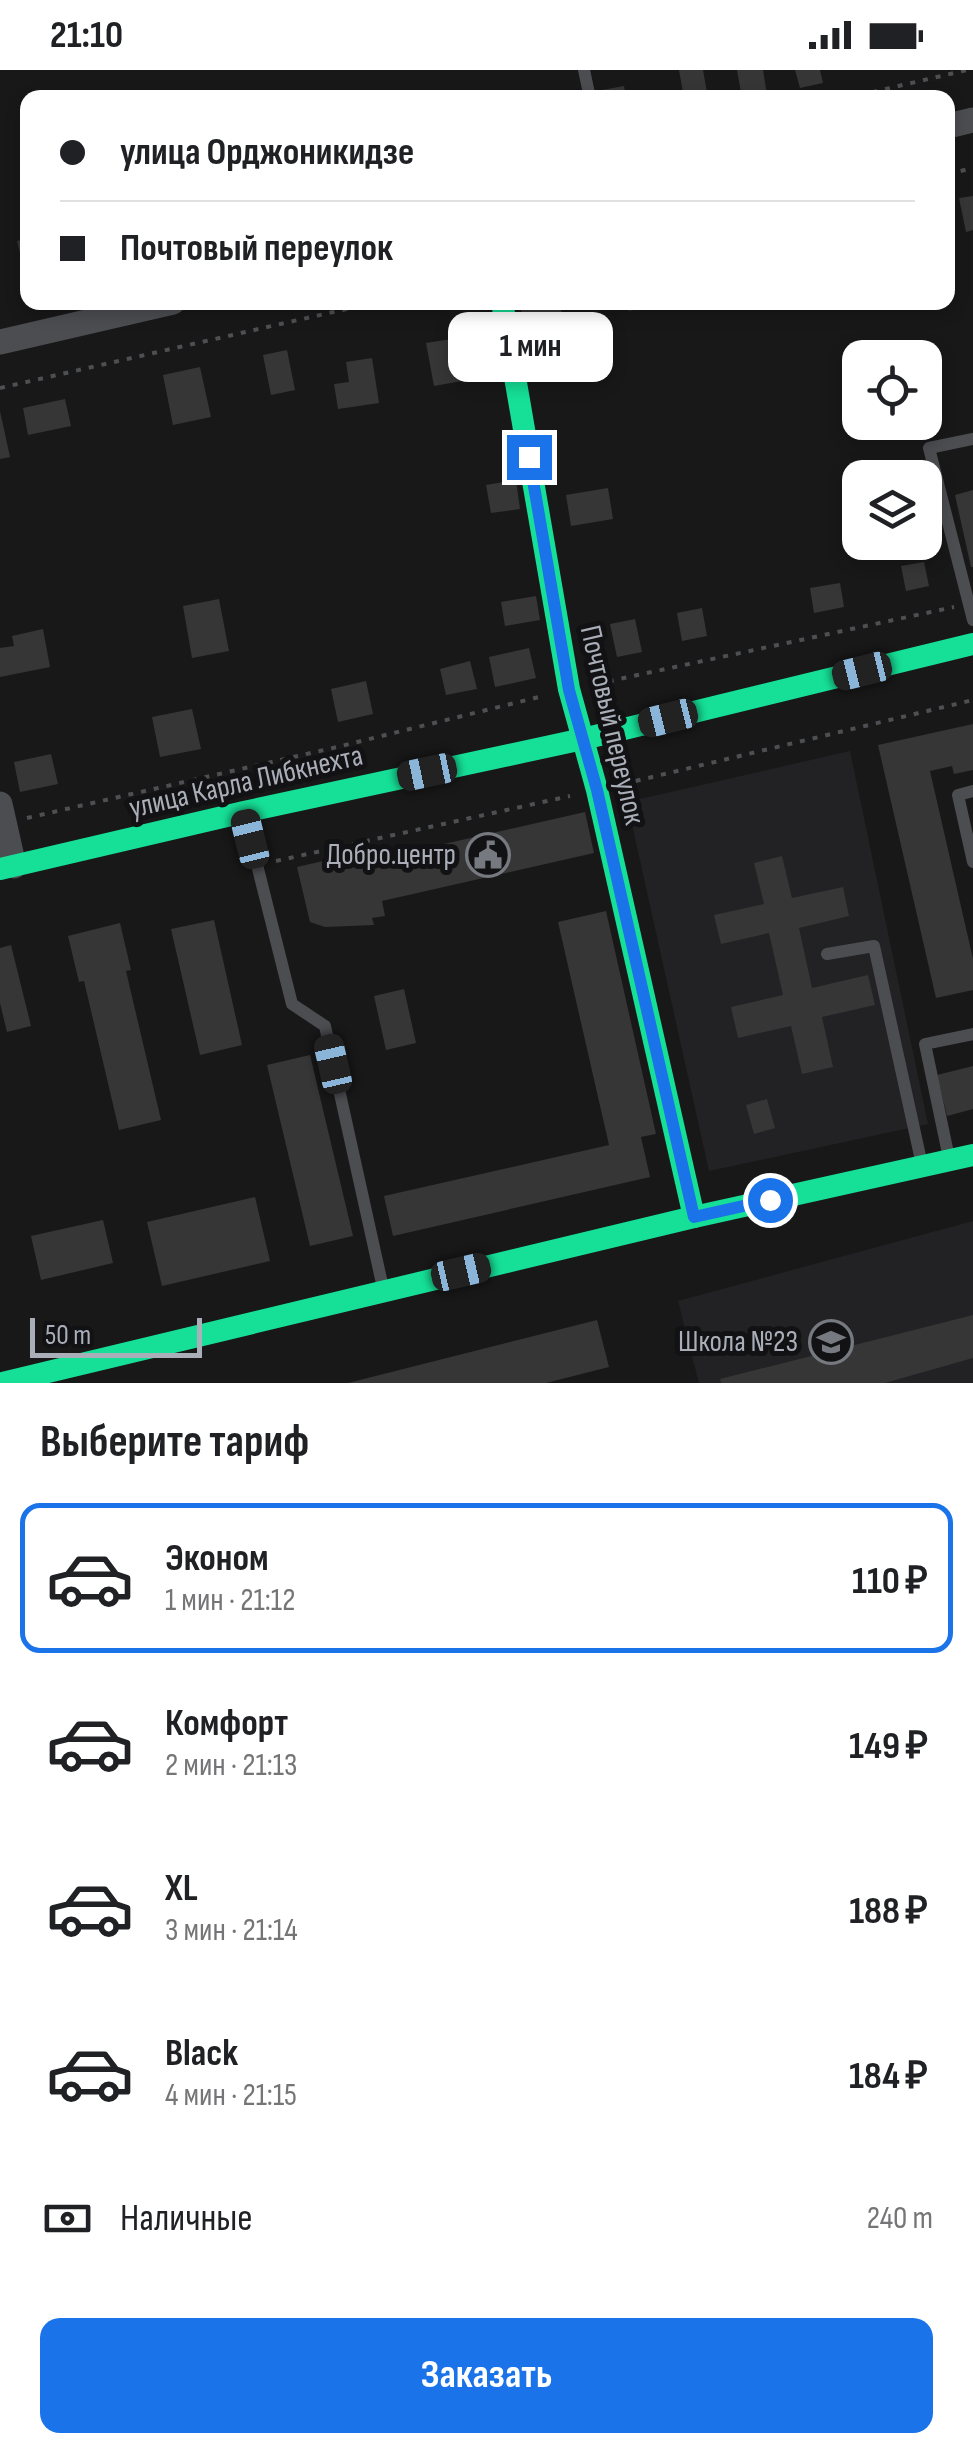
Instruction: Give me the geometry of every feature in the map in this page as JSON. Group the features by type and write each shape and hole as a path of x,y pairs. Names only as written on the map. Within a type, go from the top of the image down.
{"street":[{"path":"0,342 138,310"},
{"name":"Почтовый переулок","path":"503,310 569,690 597,790 694,1217"},
{"name":"улица Карла Либкнехта","path":"7,868 583,739 973,644"},
{"path":"2,814 7,868"},
{"path":"2,1383 81,1374 383,1291 962,1158"}],"lane":[{"path":"973,439 929,448 973,620"},
{"path":"973,792 958,794 973,862"},
{"path":"244,812 292,1004 324,1026 383,1291"},
{"path":"826,954 874,946 923,1167"},
{"path":"962,1158 925,1044 973,1034"}],"path":[{"path":"881,90 967,70"},
{"path":"0,388 343,310"},
{"path":"2,814 337,747 569,690 969,604"}],"shaded area":[{"path":"850,751 928,1124 709,1171 627,802"},
{"name":"Школа №23","path":"973,1221 973,1383 699,1383 678,1301"}],"building":[{"path":"679,70 703,70 707,90 683,90"},
{"path":"737,70 763,70 766,90 741,90"},
{"path":"795,70 820,70 823,83 800,88"},
{"path":"973,196 973,230 966,232 959,198"},
{"path":"521,310 561,310 565,325 527,335"},
{"path":"471,336 479,378 434,386 426,343"},
{"path":"287,350 295,390 271,395 263,355"},
{"path":"372,358 379,403 338,409 334,384 349,382 346,362"},
{"path":"200,367 211,417 173,425 163,375"},
{"path":"65,399 71,426 28,435 23,408"},
{"path":"0,411 10,457 0,459"},
{"path":"516,480 520,509 491,513 486,485"},
{"path":"608,488 613,519 571,526 566,495"},
{"path":"973,490 973,567 971,567 955,495"},
{"path":"924,562 929,586 906,591 901,566"},
{"path":"840,583 844,607 814,613 810,588"},
{"path":"536,596 540,620 505,626 501,602"},
{"path":"219,599 229,651 192,658 183,606"},
{"path":"702,608 707,636 682,641 677,613"},
{"path":"635,619 642,652 617,657 610,624"},
{"path":"43,629 50,667 0,677 0,648 14,646 12,636"},
{"path":"529,648 536,678 495,687 489,657"},
{"path":"470,661 477,689 446,695 440,669"},
{"path":"366,681 373,714 338,722 331,689"},
{"path":"192,709 201,749 160,757 152,717"},
{"path":"973,724 973,770 954,774 952,766 930,771 973,959 973,990 936,998 878,745"},
{"path":"51,754 58,784 20,792 14,762"},
{"path":"585,812 594,853 382,901 385,916 372,918 374,925 325,927 310,922 297,867 380,848 382,858"},
{"path":"782,856 792,898 843,887 849,916 799,928 812,988 868,975 875,1005 822,1017 833,1067 802,1074 791,1026 738,1038 731,1007 783,995 769,933 721,944 714,915 764,904 754,863"},
{"path":"606,911 656,1134 641,1137 650,1177 393,1236 384,1196 609,1145 558,922"},
{"path":"214,920 242,1045 200,1055 171,929"},
{"path":"120,923 131,970 126,971 161,1120 119,1130 84,981 79,982 68,936"},
{"path":"11,945 31,1026 7,1032 0,1003 0,948"},
{"path":"404,989 416,1043 386,1050 374,996"},
{"path":"310,1055 353,1236 310,1246 267,1065"},
{"path":"973,1066 973,1109 947,1116 937,1075"},
{"path":"767,1099 775,1128 754,1134 746,1105"},
{"path":"255,1197 270,1261 162,1286 147,1222"},
{"path":"103,1220 113,1263 41,1280 31,1236"},
{"path":"973,1315 973,1358 885,1383 721,1383 720,1379"},
{"path":"597,1320 609,1367 546,1383 348,1383"}],"traffic: fast":[{"path":"503,310 569,689 597,790 694,1217"},
{"path":"0,869 583,739 973,644"},
{"path":"2,1383 694,1217 973,1155"}],"place":[{"name":"Добро.центр","path":"488,855"},
{"name":"Школа №23","path":"831,1342"}],"route":[{"path":"529,457 569,690 597,790 694,1217 770,1200"}]}
